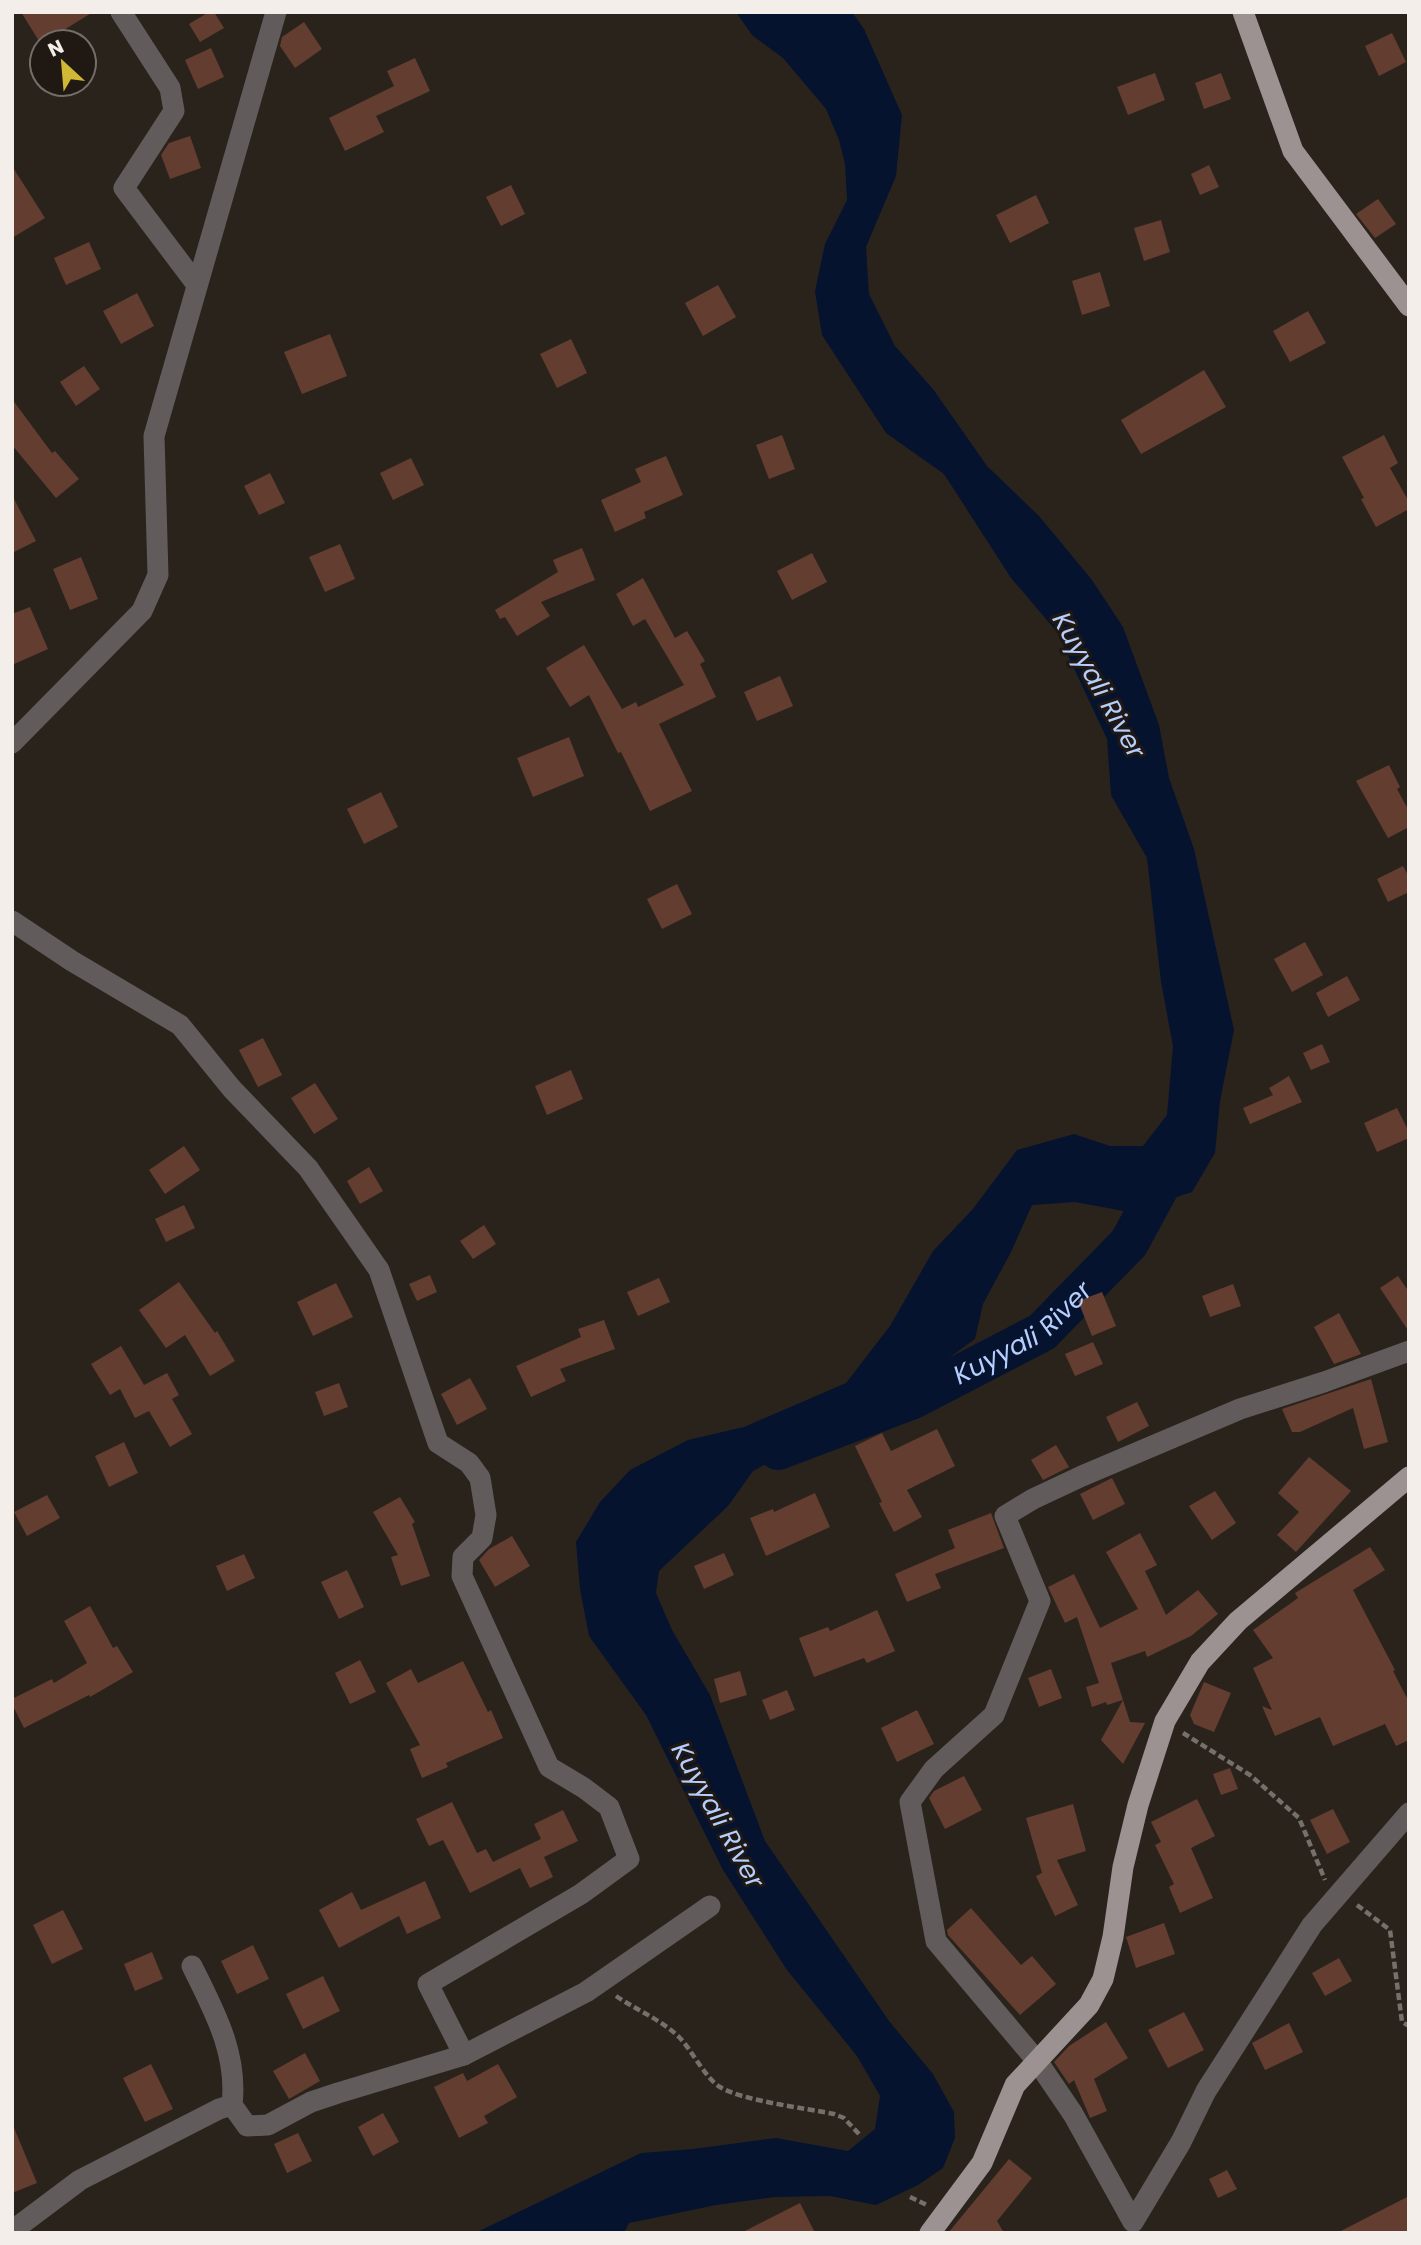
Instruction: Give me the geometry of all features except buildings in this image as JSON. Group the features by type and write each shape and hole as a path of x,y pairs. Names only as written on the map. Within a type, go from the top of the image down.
{"main road":[{"path":"1243,12 1293,151 1409,306"},
{"path":"930,2233 982,2162 1015,2085 1089,2005 1103,1979 1113,1937 1123,1867 1138,1805 1165,1721 1199,1662 1238,1621 1409,1477"}],"street":[{"path":"121,12 170,88 174,111 124,188 197,285"},
{"path":"12,743 142,611 158,575 154,436 276,12"},
{"path":"12,921 72,961 180,1025 232,1089 308,1168 379,1270 438,1443 469,1463 480,1478 486,1515 482,1538 463,1557 462,1576 549,1767 609,1807 629,1859 581,1894 428,1984 464,2055"},
{"path":"1131,2227 1073,2114 1037,2061 936,1941 910,1802 933,1769 994,1715 1040,1601 1005,1516 1033,1499 1082,1476 1240,1409 1324,1382 1409,1350"},
{"path":"1131,2227 1231,2051 1312,1925 1409,1813"},
{"path":"192,1966 219,2021 230,2054 234,2089 232,2105 247,2126 257,2127 268,2125 311,2102 338,2092 464,2055 586,1992 710,1906"},
{"path":"12,2231 80,2180 187,2124 232,2105"}],"path":[{"path":"1165,1721 1250,1775 1300,1818 1326,1881 1390,1930 1402,2022 1409,2026"},
{"path":"600,1982 624,2001 656,2018 679,2037 717,2085 738,2095 834,2114 844,2118 859,2134"}],"water":[{"path":"736,12 852,12 864,29 902,115 896,176 866,247 869,294 895,346 933,389 987,466 1039,516 1092,580 1123,627 1159,725 1169,778 1194,849 1234,1030 1220,1101 1215,1153 1192,1192 1129,1212 1075,1202 1032,1205 983,1304 975,1339 899,1394 753,1471 728,1506 659,1571 656,1593 672,1630 710,1695 765,1841 889,2021 933,2074 954,2112 955,2138 943,2168 918,2185 876,2205 830,2196 775,2197 716,2205 629,2223 624,2233 475,2233 641,2153 776,2138 848,2151 875,2129 880,2096 857,2056 787,1970 723,1870 646,1715 589,1636 580,1589 576,1542 600,1502 630,1470 688,1440 744,1427 846,1383 890,1326 933,1251 972,1210 1017,1150 1074,1134 1110,1146 1143,1146 1167,1115 1173,1046 1161,982 1147,858 1111,795 1107,739 1057,632 1011,578 944,474 886,433 822,335 815,291 825,244 847,200 845,164 839,140 826,109 783,58 752,35"}],"waterway":[{"name":"Kuyyali River","path":"778,1450 913,1399 1042,1332 1129,1243 1175,1158"}]}
